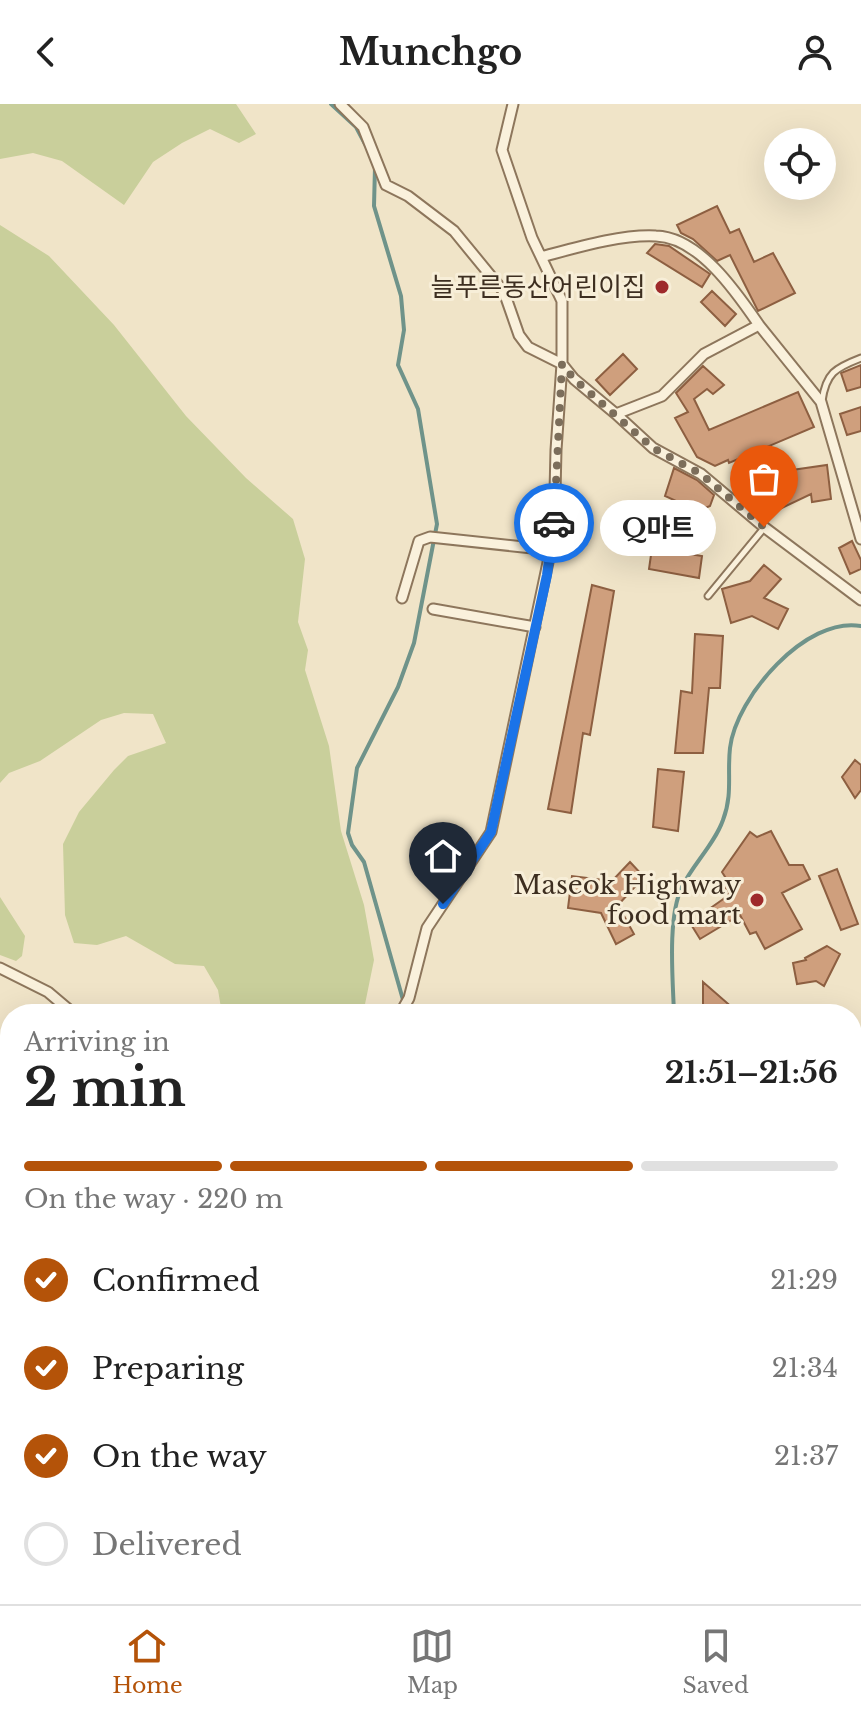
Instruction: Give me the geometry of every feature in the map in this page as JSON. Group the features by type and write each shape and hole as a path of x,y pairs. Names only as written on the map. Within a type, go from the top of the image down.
{"street":[{"path":"340,104 363,127 386,185 408,196 454,231 504,292 519,335 528,347 562,364 574,379 653,448 701,474 764,527 861,600"},
{"path":"406,1004 427,928 491,832 554,534 562,301 541,257 502,150 513,104"},
{"path":"541,257 599,242 657,235 682,242 735,289 759,325 821,402 861,539"},
{"path":"616,414 662,396 704,354 759,325"},
{"path":"402,598 419,541 430,537 551,550"},
{"path":"433,609 535,627"},
{"path":"0,968 48,992 62,1004"}],"lane":[{"path":"821,402 824,383 837,368 861,358"},
{"path":"708,596 764,527"}],"green space":[{"path":"0,104 236,104 256,134 239,143 210,129 182,143 153,162 124,205 62,161 33,153 0,159"},
{"path":"0,225 49,256 114,325 186,416 246,478 293,519 305,559 298,622 308,650 305,670 329,746 341,831 364,905 374,960 365,1004 220,1004 218,990 204,966 175,964 126,936 97,945 74,943 65,915 63,844 79,812 128,756 166,743 153,714 124,713 101,720 40,761 9,773 0,783"},
{"path":"0,897 25,936 22,956 16,961 0,955"}],"building":[{"path":"717,206 730,233 739,229 754,262 773,253 795,293 758,311 730,255 717,261 693,239 681,233 677,225"},
{"name":"늘푸른동산어린이집","path":"655,244 669,246 710,274 702,287 647,253"},
{"path":"712,291 736,314 725,326 701,302"},
{"path":"623,354 637,369 610,395 596,380"},
{"path":"861,365 861,387 847,391 841,373"},
{"path":"703,366 724,385 713,394 707,389 694,399 709,430 798,392 814,427 729,463 728,460 715,466 697,457 675,418 688,412 676,393"},
{"path":"861,407 861,431 847,435 840,414"},
{"path":"827,465 831,499 812,502 811,494 765,516 753,489 792,470"},
{"path":"674,468 697,480 714,495 710,506 698,511 665,496"},
{"path":"852,541 861,560 861,569 850,574 839,548"},
{"path":"652,548 702,556 699,578 649,569"},
{"path":"764,565 781,579 764,598 788,609 778,629 752,616 731,623 722,589 750,581"},
{"path":"592,585 614,591 590,735 583,733 571,813 548,809"},
{"path":"695,634 723,636 720,688 709,688 703,753 675,753 681,691 692,693"},
{"path":"855,760 861,765 861,790 855,798 842,777"},
{"path":"658,769 684,772 678,831 653,827"},
{"path":"771,831 789,865 803,865 810,879 782,893 802,929 765,949 756,932 750,934 740,915 700,939 692,926 704,918 702,914 729,895 722,883 727,880 722,872 750,832 757,837"},
{"path":"630,862 644,877 618,905 634,934 616,944 601,913 568,908 572,876 612,881"},
{"path":"837,869 858,924 841,930 819,876"},
{"path":"827,946 840,954 824,986 816,981 797,984 793,963 806,960"},
{"path":"703,982 728,1004 703,1004"}],"waterway":[{"path":"331,104 356,127 365,144"},
{"path":"375,167 374,206 401,296 404,330 398,365 418,409 437,524 414,643 398,687 357,768 348,833 364,862 404,1004"},
{"path":"674,1004 672,949 677,900 723,820 729,793 730,748 745,706 777,664 797,647 818,634 840,626 861,626"}],"way so far":[{"path":"554,523 562,364 574,379 653,448 701,474 764,527"}],"place":[{"name":"늘푸른동산어린이집","path":"662,287"},
{"name":"Q마트","path":"764,527"},
{"name":"Maseok Highway food mart","path":"757,900"}],"route":[{"path":"443,904 491,832 547,575 554,523"}]}
